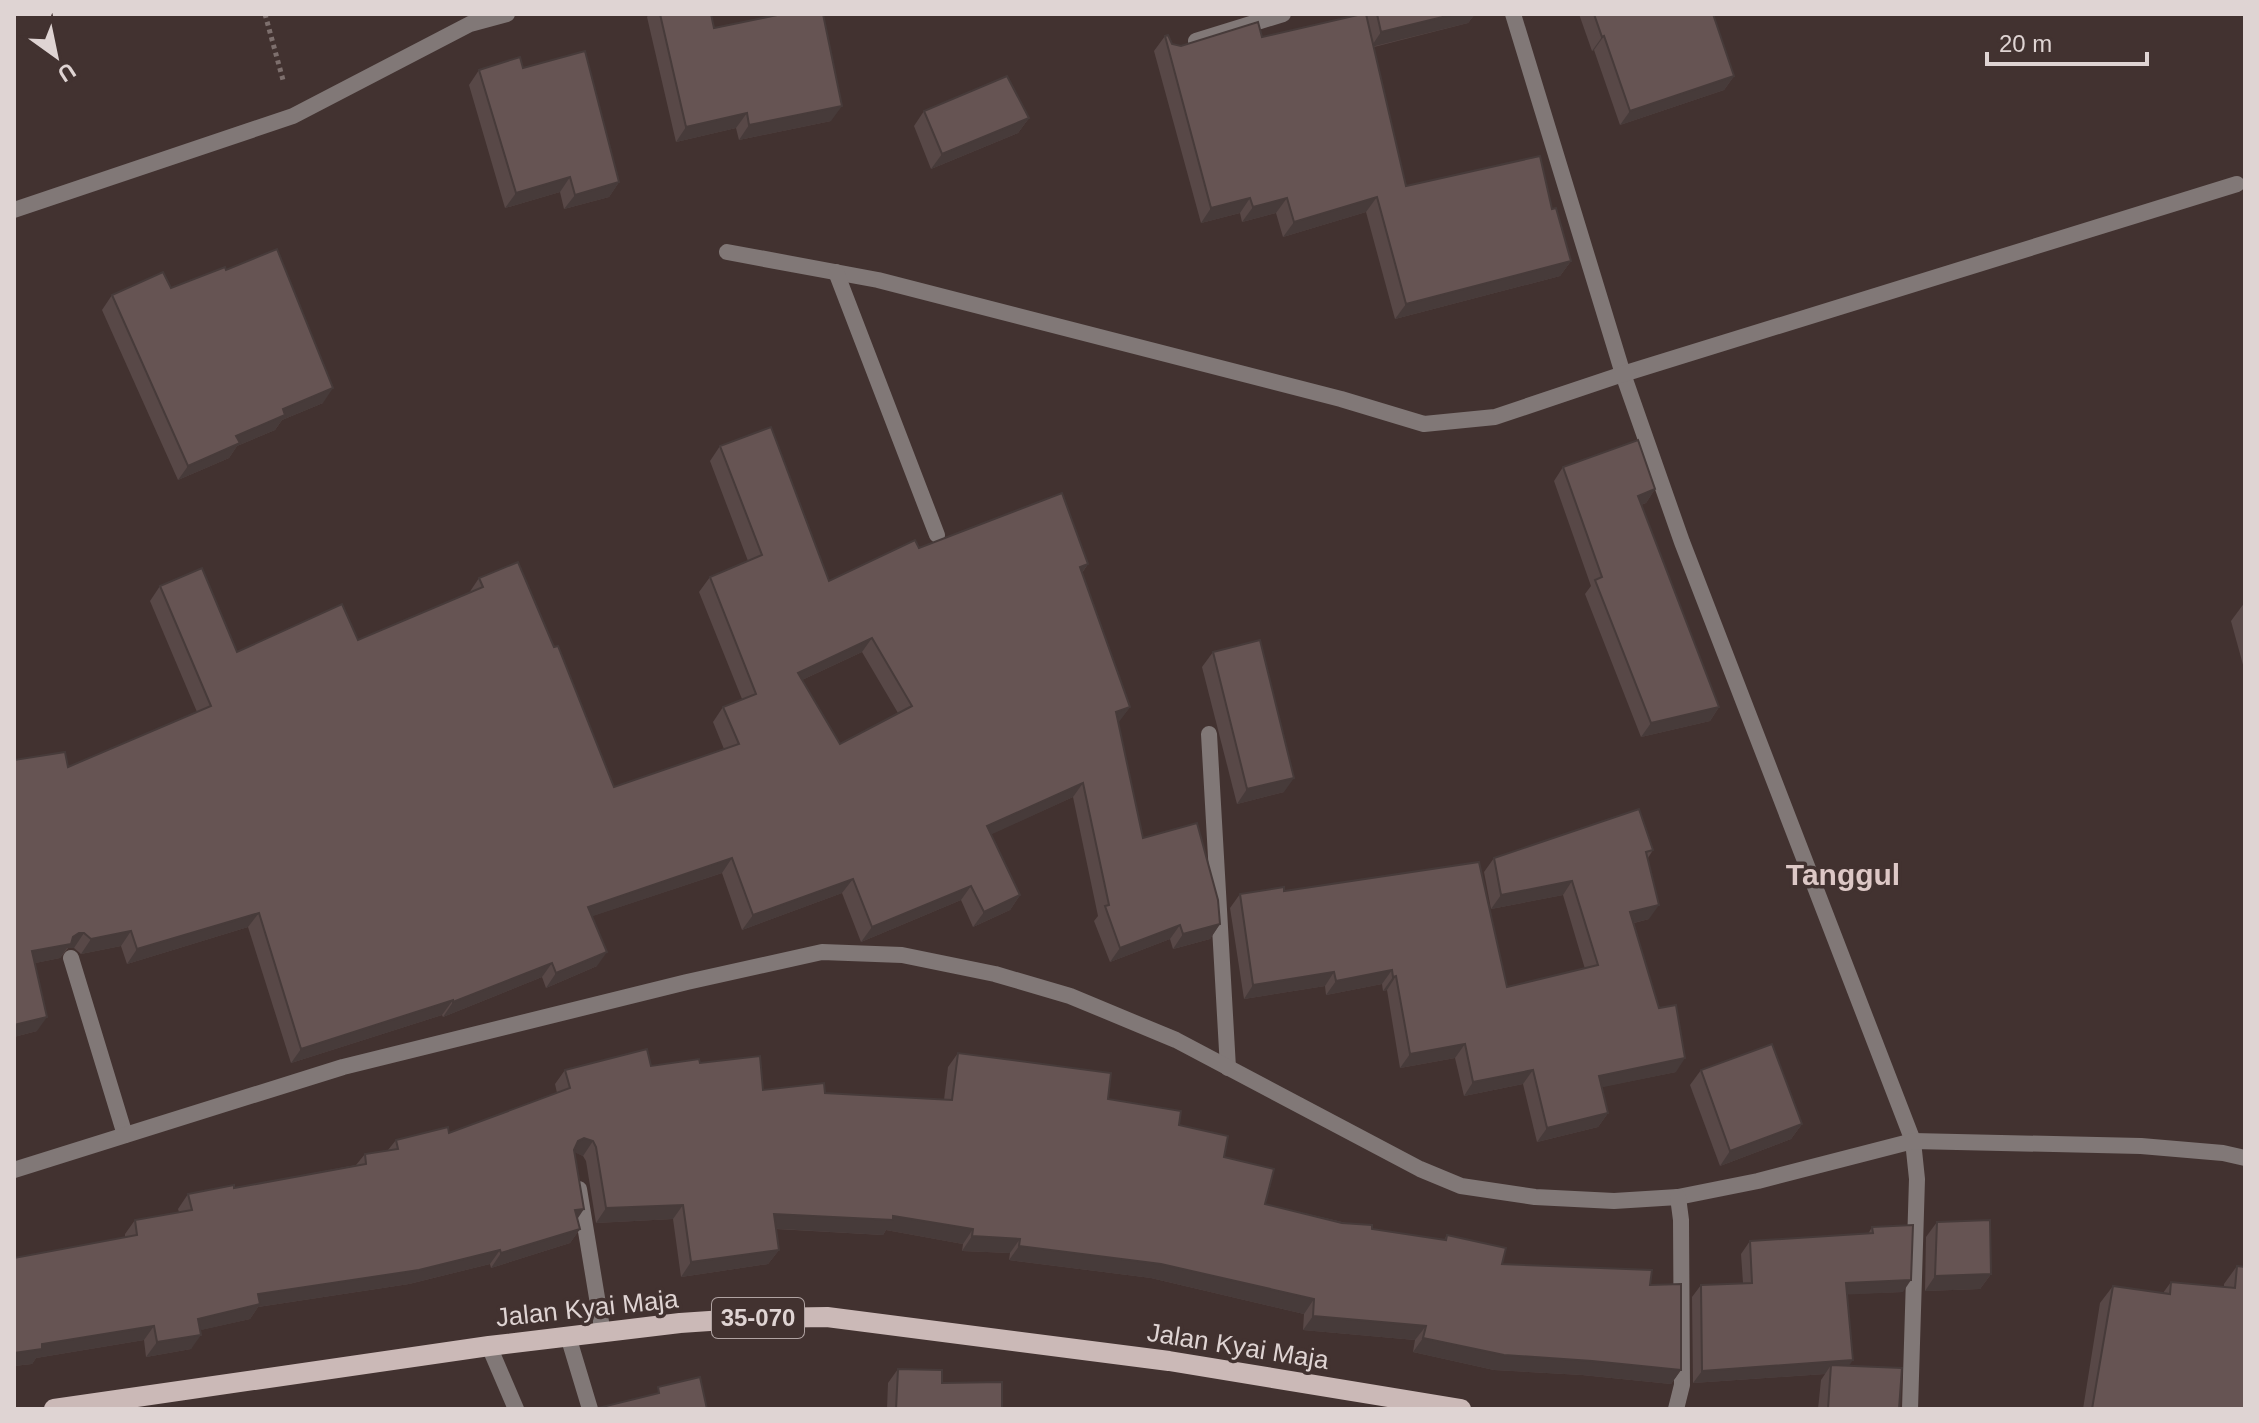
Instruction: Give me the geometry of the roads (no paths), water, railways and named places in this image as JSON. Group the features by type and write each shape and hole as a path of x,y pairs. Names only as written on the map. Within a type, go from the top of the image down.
{"main road":[{"name":"Jalan Kyai Maja","path":"54,1409 568,1336 680,1323 827,1317 1169,1361 1401,1404 1461,1409"}],"street":[{"path":"14,210 293,116 470,24 507,14"},
{"path":"1182,45 1283,14"},
{"path":"1513,14 1623,374 1682,542 1913,1141 1917,1179 1910,1409"},
{"path":"727,252 878,280 1279,383 1424,424 1495,417 1623,374 2237,184"},
{"path":"836,272 937,535"},
{"path":"1209,734 1228,1068"},
{"path":"14,1170 343,1067 672,985 822,952 902,955 995,974 1070,996 1176,1040 1420,1169 1461,1186 1535,1197 1614,1201 1678,1197 1758,1181 1913,1141 2141,1146 2223,1153 2245,1158"},
{"path":"71,958 125,1135"},
{"path":"578,1179 603,1334"},
{"path":"1676,1409 1682,1385 1681,1220 1678,1197"},
{"path":"568,1336 590,1409"},
{"path":"489,1346 516,1409"}],"district":[{"name":"Tanggul","path":"1843,875"}]}
